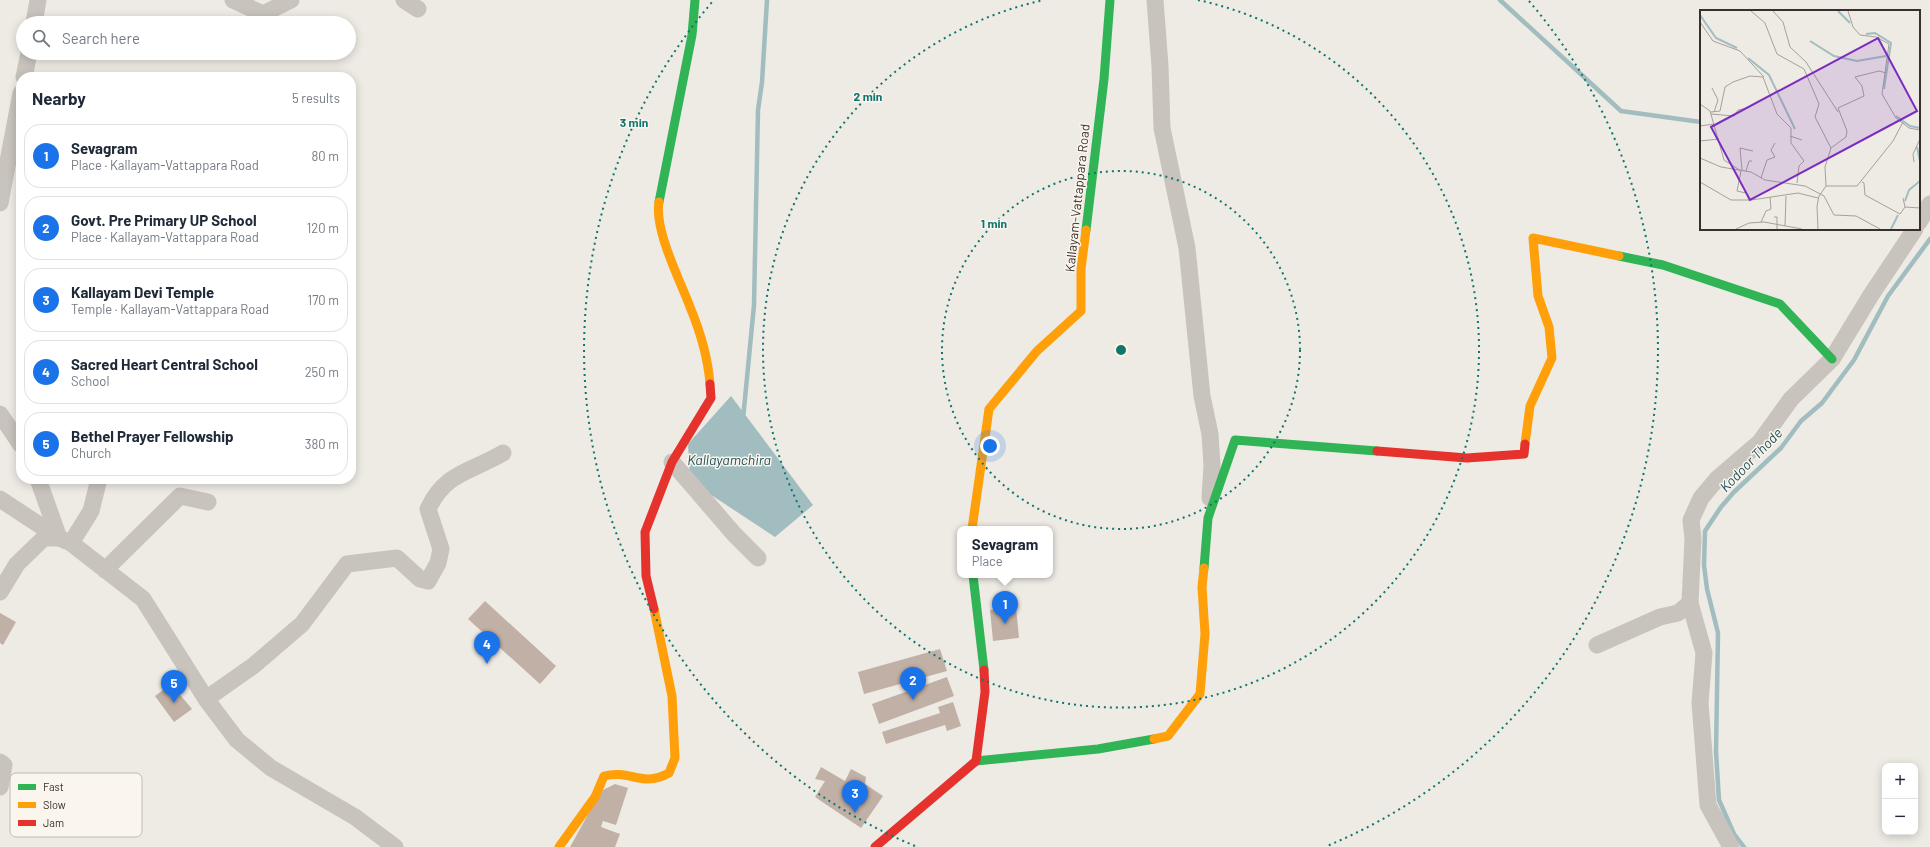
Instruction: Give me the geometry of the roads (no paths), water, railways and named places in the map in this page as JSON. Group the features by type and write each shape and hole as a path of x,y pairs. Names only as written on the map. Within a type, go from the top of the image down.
{"street":[{"path":"35,16 38,0"},
{"path":"232,0 263,14 291,0"},
{"path":"559,847 595,797 604,776 616,772 644,780 659,778 669,773 675,758 672,696 646,576 645,532 672,462 712,398 708,363 690,308 667,250 658,209 692,35 695,0"},
{"name":"Kallayam-Vattappara Road","path":"972,526 989,409 996,398 1037,351 1081,311 1081,269 1104,79 1110,0"},
{"path":"875,847 976,761 1098,749 1168,736 1200,694 1205,634 1202,587 1212,464 1210,434 1202,396 1187,248 1162,128 1160,66 1155,0"},
{"path":"25,72 28,60"},
{"path":"0,203 5,149 16,110"},
{"path":"1920,220 1930,204"},
{"path":"1731,847 1708,805 1700,703 1704,653 1690,603 1693,539 1691,520 1701,498 1717,479 1760,442 1791,399 1832,359 1871,295 1914,230"},
{"path":"1208,518 1235,440 1467,458 1524,454 1530,406 1552,358 1549,327 1538,296 1533,238 1663,264 1780,304 1832,359"},
{"path":"0,414 16,438"},
{"path":"206,699 253,666 302,624 348,564 397,558 420,579 428,581 438,563 441,548 428,509 434,495 459,473 490,461 503,453"},
{"path":"672,462 729,529 758,558"},
{"path":"40,484 65,541"},
{"path":"65,541 91,511 98,484"},
{"path":"105,570 180,496 208,502"},
{"path":"0,499 65,541 143,599 206,699 237,740 271,768 355,817 394,847"},
{"path":"0,592 17,564 44,538 65,541"},
{"path":"973,578 982,644 986,692 976,761"},
{"path":"1597,645 1660,617 1678,613 1690,603"},
{"path":"0,762 4,765 0,787"}],"water":[{"name":"Kallayamchira","path":"731,396 813,505 775,537 690,481 688,444"}],"waterway":[{"path":"743,419 754,305 758,110 762,82 767,0"},
{"path":"1500,0 1621,111 1700,122"},
{"name":"Kodoor Thode","path":"1744,847 1734,834 1719,800 1716,752 1718,633 1707,589 1704,565 1705,531 1721,507 1734,492 1781,448 1801,421 1822,403 1854,360 1888,296 1930,239"}],"place":[{"name":"Sevagram","path":"1005,624"},
{"name":"Sacred Heart Central School","path":"487,664"},
{"name":"Govt. Pre Primary UP School","path":"913,700"},
{"name":"Bethel Prayer Fellowship","path":"174,703"},
{"name":"Kallayam Devi Temple","path":"855,813"}]}
